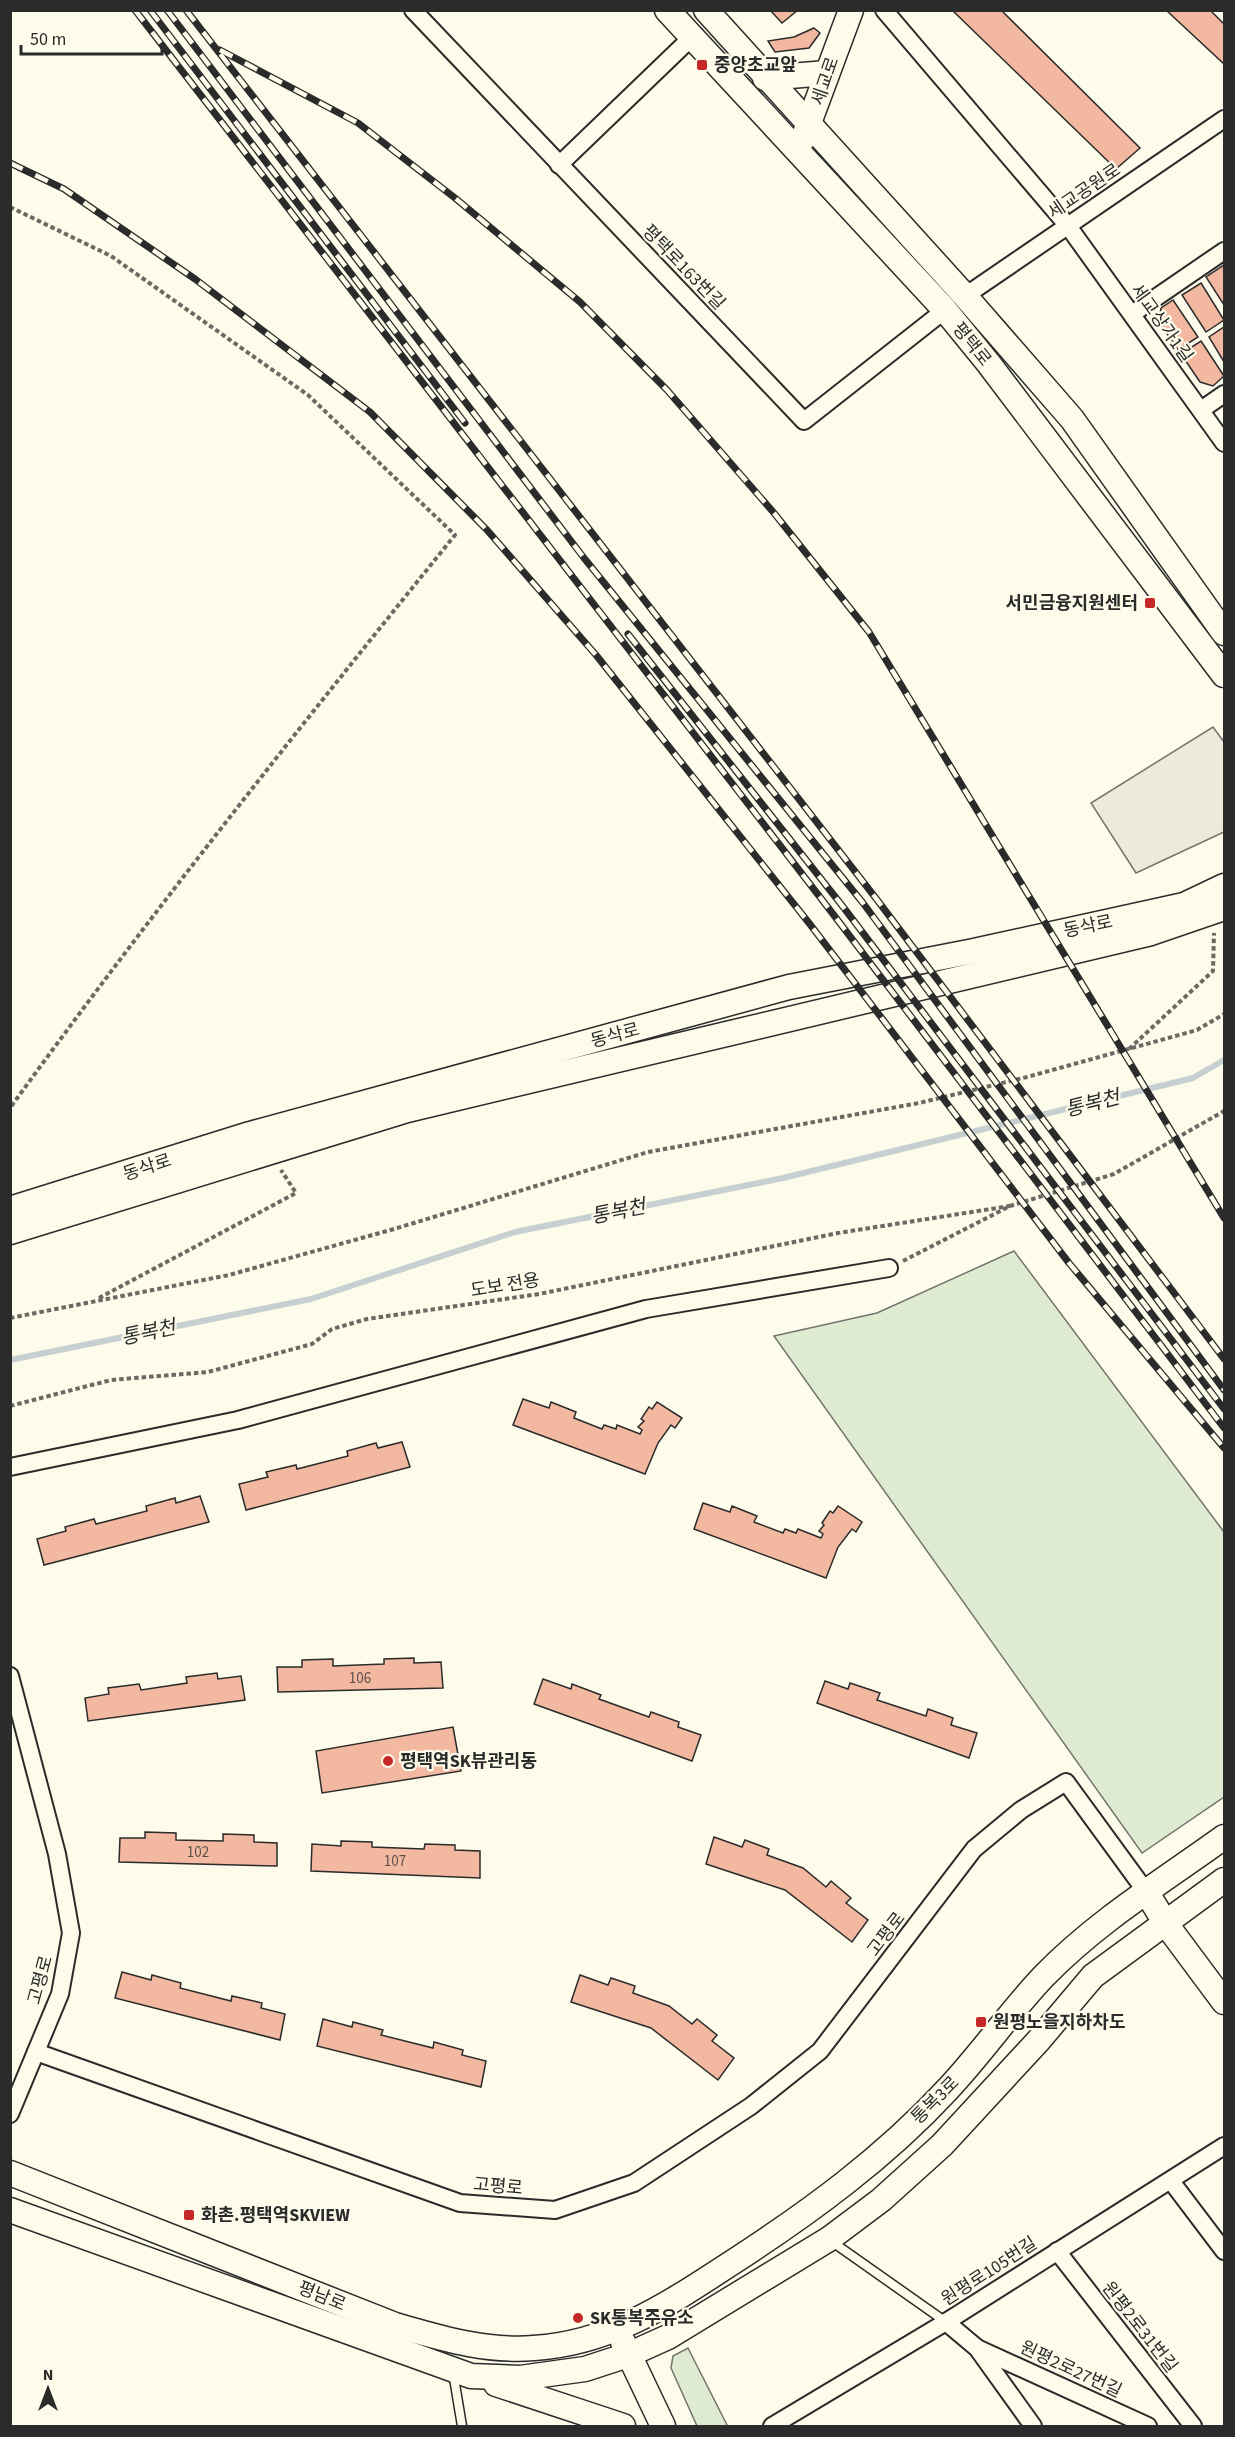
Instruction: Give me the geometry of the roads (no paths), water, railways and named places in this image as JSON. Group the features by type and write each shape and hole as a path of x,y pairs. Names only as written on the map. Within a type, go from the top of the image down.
{"street":[{"name":"평택로163번길","path":"413,10 804,421 945,310"},
{"name":"평택로","path":"667,10 945,310 989,364 1224,675"},
{"name":"평택로","path":"706,10 809,128 965,296 1072,419 1224,633"},
{"name":"세교로","path":"796,151 809,128 851,10"},
{"name":"세교상가1길","path":"884,10 1068,225 1224,442"},
{"path":"559,165 691,38"},
{"path":"765,78 827,73"},
{"name":"세교공원로","path":"965,296 1224,119"},
{"path":"1132,314 1224,251"},
{"path":"1201,410 1224,394"},
{"name":"동삭로","path":"10,1209 250,1134 789,987 974,951 1184,906 1224,886"},
{"name":"동삭로","path":"10,1232 407,1110 1151,933 1217,911"},
{"path":"10,1467 238,1420 646,1309 889,1268"},
{"name":"고평로","path":"10,1676 57,1854 71,1933 60,1994 36,2052 460,2203 555,2210 634,2182 751,2106 820,2050 974,1849 1021,1810 1066,1782 1147,1893"},
{"name":"통복3로","path":"617,2329 642,2320 806,2215 866,2167 946,2091 1044,1977 1107,1920 1224,1837"},
{"name":"통복3로","path":"628,2355 668,2337 829,2239 881,2199 942,2145 1039,2040 1094,1976 1224,1880"},
{"path":"1147,1893 1166,1924 1224,2002"},
{"path":"10,2114 36,2052"},
{"name":"원평로105번길","path":"772,2427 946,2322 1224,2146"},
{"name":"평남로","path":"10,2173 394,2325 460,2344 494,2349 536,2348 575,2342 617,2329"},
{"path":"1171,2181 1224,2251"},
{"name":"평남로","path":"10,2210 462,2374 520,2378 585,2368 628,2355"},
{"name":"원평2로31번길","path":"1057,2251 1193,2427"},
{"name":"원평2로27번길","path":"946,2322 977,2348 1033,2427"},
{"path":"617,2329 663,2427"},
{"name":"원평2로27번길","path":"977,2348 1148,2427"},
{"path":"462,2374 623,2427"}],"lane":[{"name":"원평2로27번길","path":"829,2239 946,2322"},
{"path":"462,2374 462,2427"}],"waterway":[{"name":"통복천","path":"10,1360 311,1299 515,1232 783,1178 1193,1078 1224,1060"}],"railway":[{"path":"135,10 833,914 1224,1428"},
{"path":"150,10 465,423"},
{"path":"167,10 584,558 863,903 1224,1390"},
{"path":"186,10 878,901 1224,1359"},
{"path":"220,50 358,123 455,198 580,302 667,390 774,513 869,632 1224,1218"},
{"path":"10,163 64,189 195,279 370,412 487,530 596,655 809,923 1069,1263 1224,1448"},
{"path":"628,634 844,908 1224,1409"}],"place":[{"name":"중앙초교앞","path":"702,65"},
{"name":"서민금융지원센터","path":"1150,603"},
{"name":"평택역SK뷰관리동","path":"388,1761"},
{"name":"원평노을지하차도","path":"981,2022"},
{"name":"화촌.평택역SKVIEW","path":"189,2215"},
{"name":"SK통복주유소","path":"578,2318"}]}
